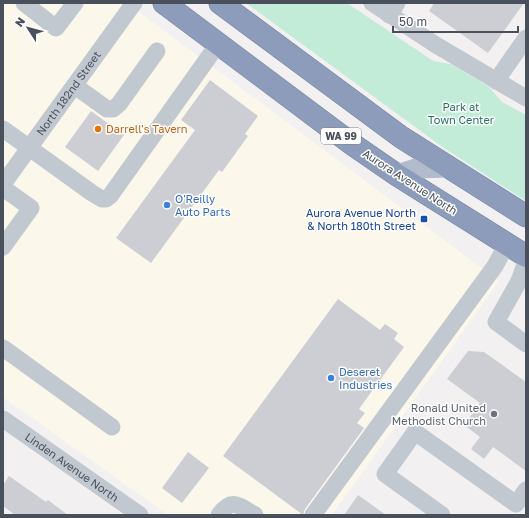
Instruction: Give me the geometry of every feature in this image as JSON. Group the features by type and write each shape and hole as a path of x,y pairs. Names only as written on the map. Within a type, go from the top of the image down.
{"highway":[{"name":"Aurora Avenue North","path":"164,3 352,144 397,175 526,256"},
{"path":"220,3 401,137 526,216"}],"main road":[{"path":"397,175 418,168 447,167"}],"street":[{"path":"24,3 56,28 76,3"},
{"name":"North 182nd Street","path":"3,184 134,3"},
{"path":"372,3 393,9 496,81 526,98"},
{"path":"496,81 526,38"},
{"path":"3,129 92,193 102,199 106,199 110,196 218,44"},
{"path":"75,86 107,109 113,109 119,104 158,51"},
{"path":"3,188 31,208 3,247"},
{"path":"313,515 495,266 507,244"},
{"path":"526,262 519,281 496,322 526,344"},
{"path":"3,348 112,427"},
{"name":"Linden Avenue North","path":"3,419 140,515"},
{"path":"442,515 385,474 415,432 512,510 526,490"},
{"path":"219,515 224,508 230,504 237,504 255,515"}],"shaded area":[{"path":"3,3 127,3 499,281 332,515 168,515 3,397"}],"green space":[{"name":"Park at Town Center","path":"246,3 347,3 433,61 451,64 488,86 502,102 526,115 526,201 441,146"}],"building":[{"path":"434,3 524,3 488,53 429,11"},
{"name":"O'Reilly Auto Parts","path":"210,80 258,116 245,134 248,136 222,172 219,170 151,263 116,238 195,130 181,120"},
{"path":"91,111 124,135 98,171 65,147"},
{"name":"Deseret Industries","path":"338,299 380,330 385,324 398,333 394,339 404,347 359,409 365,413 357,423 364,428 305,509 303,515 223,456"},
{"name":"Ronald United Methodist Church","path":"468,351 484,352 526,382 526,471 493,447 484,459 471,449 480,437 464,425 480,403 447,379"},
{"path":"188,452 209,468 182,503 162,488"},
{"path":"9,476 46,502 48,500 68,515 15,515 3,506 3,485"},
{"path":"358,495 386,515 344,515"}],"place":[{"name":"Darrell's Tavern","path":"98,129"},
{"name":"O'Reilly Auto Parts","path":"167,205"},
{"name":"Aurora Avenue North & North 180th Street","path":"424,219"},
{"name":"Deseret Industries","path":"331,378"},
{"name":"Ronald United Methodist Church","path":"494,414"}]}
